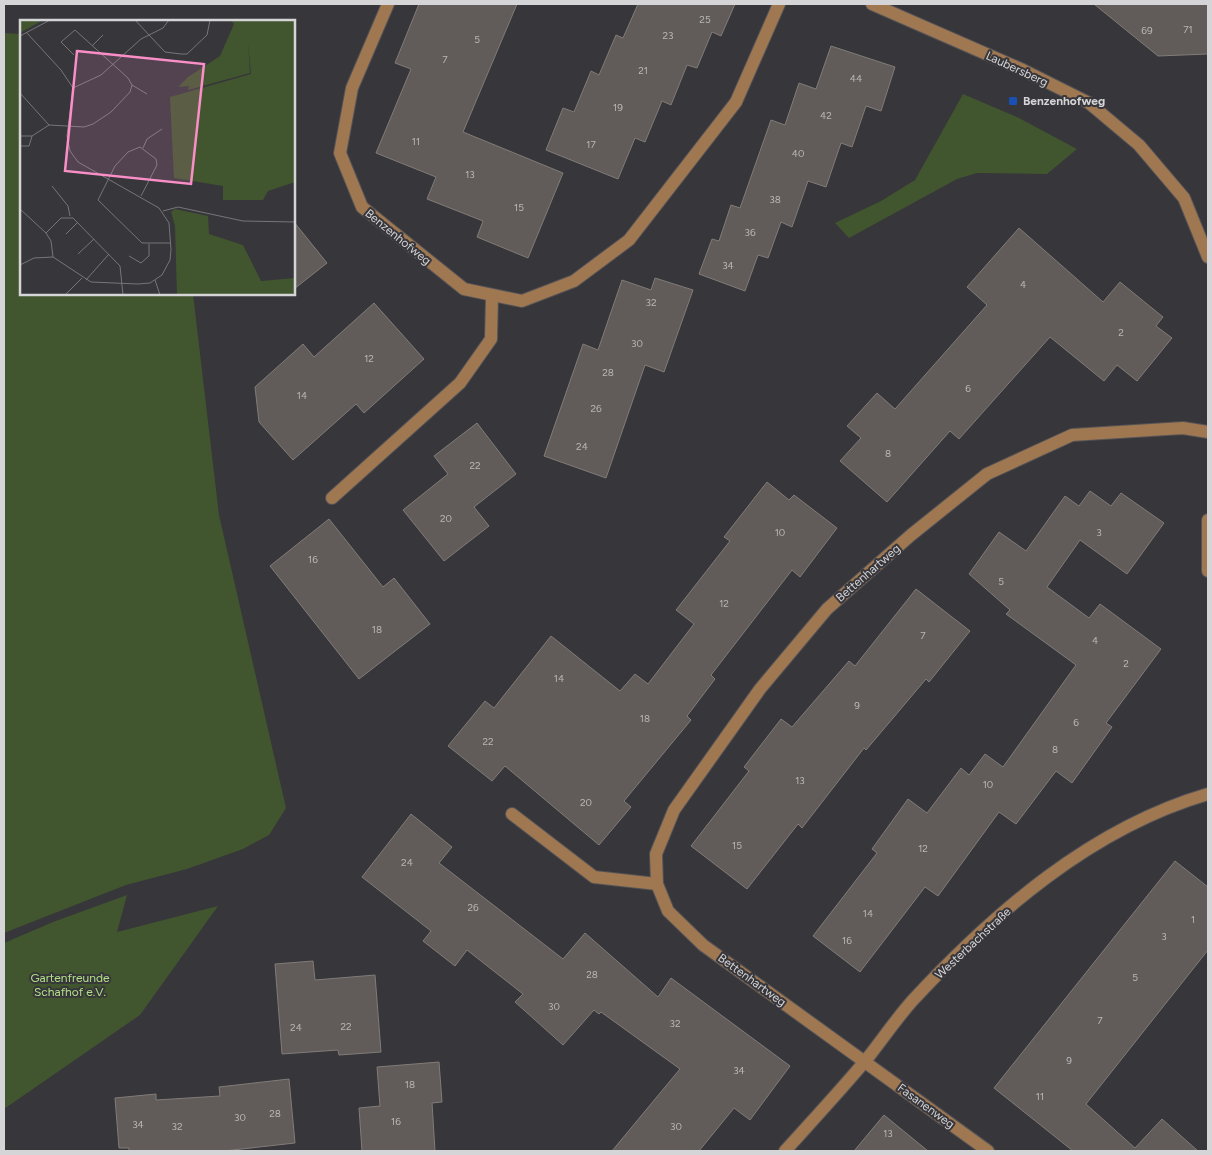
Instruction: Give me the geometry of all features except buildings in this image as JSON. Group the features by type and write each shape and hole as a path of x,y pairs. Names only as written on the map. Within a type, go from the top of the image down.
{"street":[{"name":"Benzenhofweg","path":"388,4 352,88 340,153 362,207 464,289 522,301 574,281 629,240 736,102 778,4"},
{"name":"Laubersberg","path":"872,4 1023,70 1090,103 1139,145 1184,198 1208,257"},
{"path":"332,498 460,383 491,339 492,296"},
{"name":"Bettenhartweg","path":"865,1061 703,945 668,911 657,884 656,854 674,810 760,689 827,609 911,535 987,474 1072,435 1183,428 1208,432"},
{"path":"1208,520 1208,571"},
{"name":"Westerbachstraße","path":"785,1151 865,1061 912,1002 964,949 1051,873 1130,824 1177,803 1208,794"},
{"path":"512,814 594,877 657,884"},
{"name":"Fasanenweg","path":"865,1061 988,1151"}],"green space":[{"path":"4,33 20,34 20,295 193,295 219,515 286,808 269,835 243,849 187,869 126,885 4,933"},
{"path":"963,94 1019,118 1077,149 1047,174 977,173 957,179 849,238 835,223 881,201 915,180"},
{"name":"Gartenfreunde Schafhof e.V.","path":"127,895 117,932 218,906 140,1015 4,1109 4,943 53,922"}],"place":[{"name":"Benzenhofweg","path":"1013,101"}]}
